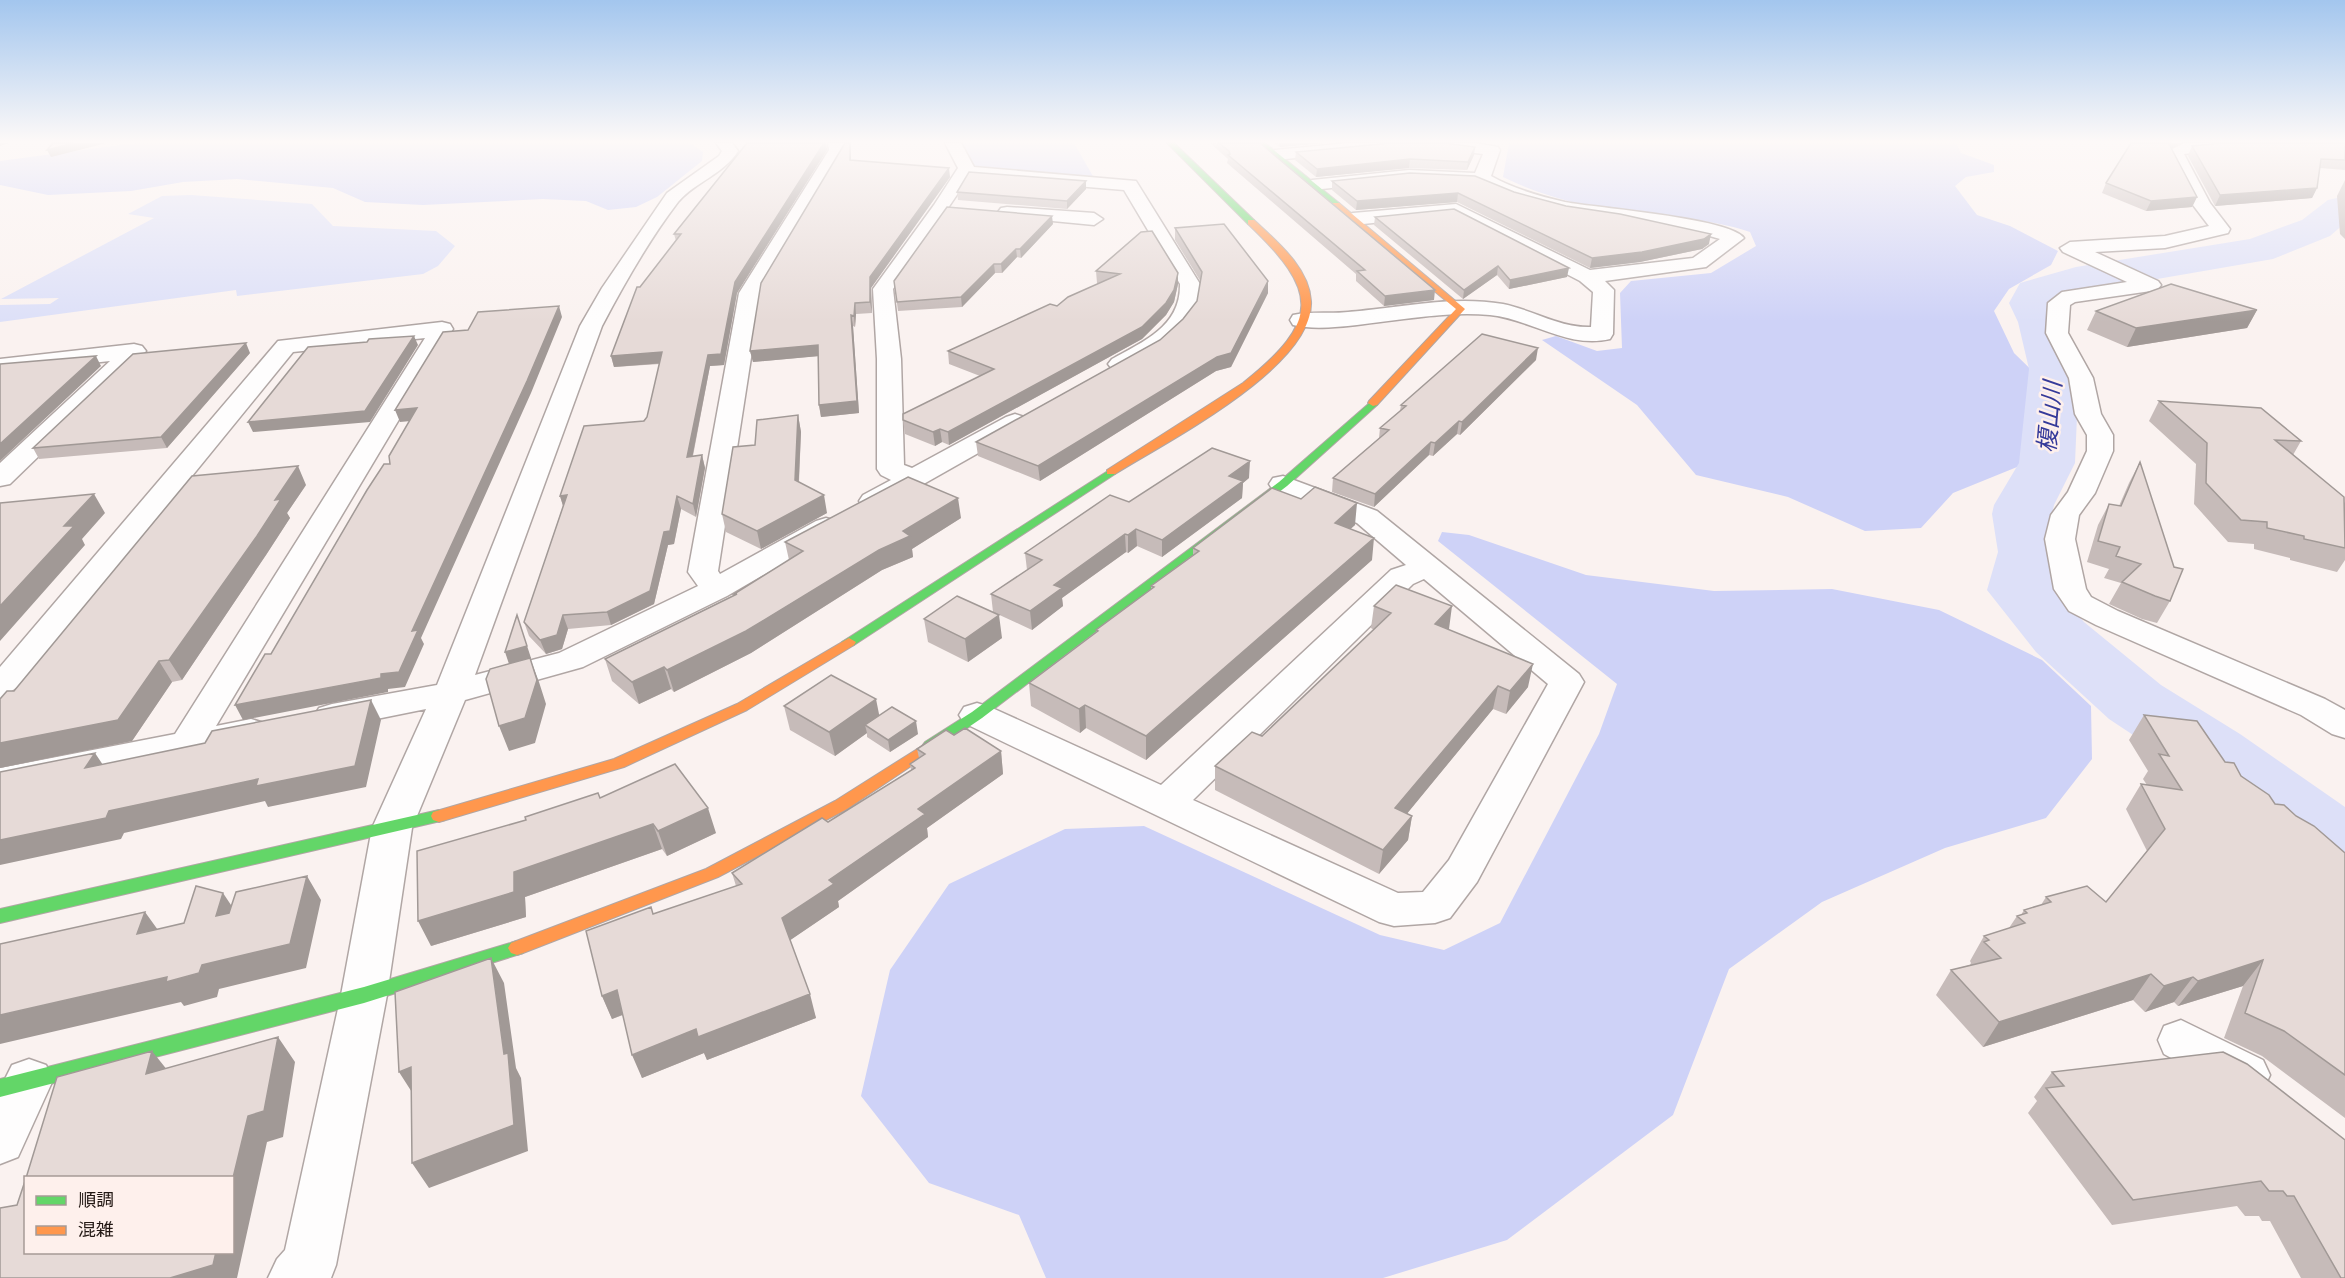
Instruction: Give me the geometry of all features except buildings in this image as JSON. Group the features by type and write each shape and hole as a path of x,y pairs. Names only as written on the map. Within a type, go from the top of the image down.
{"street":[{"path":"296,1278 309,1265 364,995 392,828 451,693 591,326 612,288 669,203"},
{"path":"716,589 702,572 750,293 805,203"},
{"path":"912,479 891,469 889,359 883,289 945,203"},
{"path":"1101,374 1152,346 1178,323 1190,303 1190,284 1141,203"},
{"path":"0,916 392,828 471,808 619,763 742,707 841,647 1246,386 1287,351 1298,332 1306,301 1299,274 1280,250 1231,203"},
{"path":"1333,203 1461,309"},
{"path":"1550,203 1620,217 1717,229 1734,238 1699,263 1587,277"},
{"path":"2201,203 2221,229 2165,242 2070,248 2151,285 2069,296 2059,303 2057,333 2081,378 2088,414 2100,435 2100,451 2081,492 2065,515 2060,538 2070,589 2080,604 2107,618 2282,693 2345,726"},
{"path":"942,207 966,209"},
{"path":"1301,320 1334,321 1421,310 1492,309 1580,336 1602,334 1604,290 1587,277 1456,209 1353,219"},
{"path":"989,211 1094,219"},
{"path":"0,1141 14,1084 364,995 511,950 712,873 841,805 977,715 1283,484 1376,401 1461,309"},
{"path":"0,689 286,346 442,329 187,744"},
{"path":"0,366 134,351 0,478"},
{"path":"0,781 451,693 571,660 716,589 1032,413"},
{"path":"977,715 1394,910 1435,907 1463,872 1567,682 1367,517 1283,484"},
{"path":"1166,803 1402,577 1428,567"},
{"path":"2181,1040 2244,1073 2281,1101"}],"shaded area":[{"path":"149,203 312,204 333,226 436,231 455,246 438,266 423,274 237,296 236,290 0,322 0,305 50,304 59,298 1,299 154,218 128,214"},
{"path":"377,203 470,203 423,205"},
{"path":"590,203 645,203 636,207 608,210"},
{"path":"1575,203 1968,203 1977,215 2010,226 2058,251 2051,265 2009,289 1994,311 2014,353 2066,404 2058,444 2022,465 1953,493 1921,528 1865,531 1788,497 1696,475 1637,405 1542,340 1556,336 1597,351 1622,348 1620,293 1631,281 1711,273 1756,246 1750,232 1734,227"},
{"path":"1442,532 1469,535 1586,575 1714,591 1832,589 1939,610 2042,660 2091,706 2092,759 2046,818 1945,848 1822,902 1729,969 1673,1115 1507,1240 1383,1278 1046,1278 1019,1215 929,1183 861,1096 890,970 949,884 1065,829 1144,826 1380,935 1444,950 1500,923 1599,734 1617,684 1438,541"}],"waterway":[{"name":"榎山川","path":"2345,207 2316,228 2259,250 2076,280 2036,292 2031,303 2041,322 2054,369 2047,463 2024,505 2022,514 2029,552 2020,590 2060,637 2135,702 2213,752 2345,850"}],"traffic: fast":[{"path":"1231,203 1251,222"},
{"path":"930,746 977,715 1283,484 1373,403"},
{"path":"849,642 1111,472"},
{"path":"0,916 439,816"},
{"path":"0,1088 364,995 517,948"}],"traffic: slow":[{"path":"1336,205 1461,309 1373,403"},
{"path":"1111,472 1246,386 1285,352 1292,342 1305,311 1306,298 1303,286 1285,256 1251,222"},
{"path":"439,816 619,763 742,707 849,642"},
{"path":"517,948 712,873 841,805 930,746"}]}
